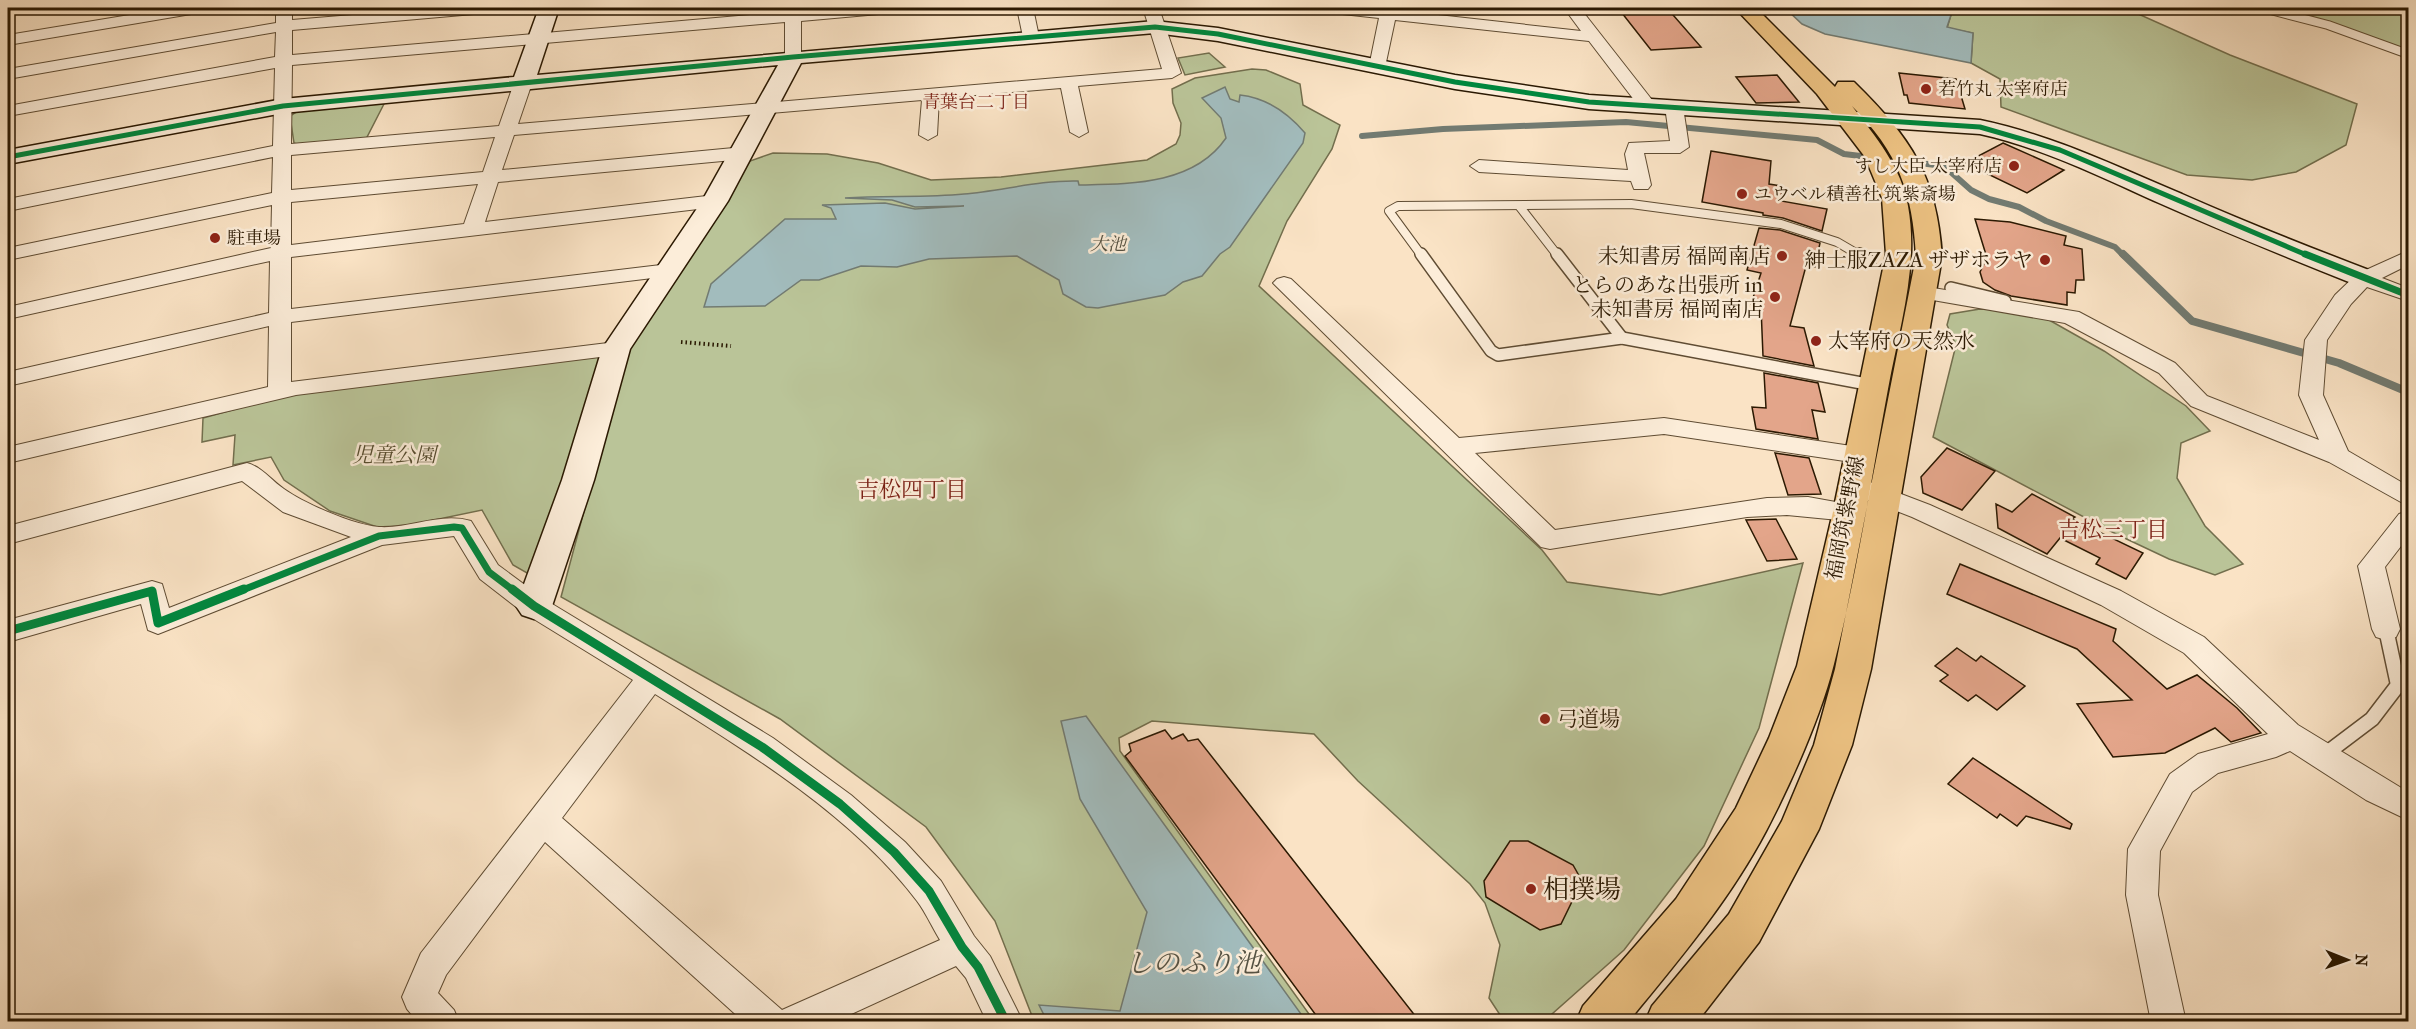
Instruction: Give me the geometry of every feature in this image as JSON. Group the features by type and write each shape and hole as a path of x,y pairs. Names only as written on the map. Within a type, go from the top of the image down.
{"main road":[{"name":"福岡筑紫野線","path":"1668,1022 1744,928 1798,829 1833,745 1853,669 1861,487 1872,385 1899,254 1898,224 1890,182 1870,145 1848,118 1745,8"},
{"name":"福岡筑紫野線","path":"1599,1022 1691,913 1751,820 1788,738 1815,666 1861,487 1921,292 1929,257 1929,238 1920,187 1901,148 1880,120 1767,8"}],"street":[{"path":"8,40 197,8"},
{"path":"279,392 284,8"},
{"path":"8,74 284,26 486,8"},
{"path":"472,230 549,8"},
{"path":"8,111 283,61 793,11 890,8"},
{"path":"1025,8 1030,37"},
{"path":"1333,8 1386,11 1594,37"},
{"path":"1479,8 1490,25"},
{"path":"1572,8 1647,105"},
{"path":"534,606 578,480 616,349 715,201 770,106 793,57 793,11"},
{"path":"1377,67 1386,11"},
{"path":"8,205 282,150 1172,73 1153,17"},
{"path":"8,157 283,106 793,57 1030,37 1153,17 1198,29 1377,67 1531,96 1674,108 1980,127 2015,133 2053,147 2237,228 2409,295"},
{"path":"1068,82 1079,132"},
{"path":"928,135 932,93"},
{"path":"1479,166 1640,181 1634,154 1636,147 1680,147 1674,108"},
{"path":"8,254 282,197 744,153"},
{"path":"8,313 281,252 715,201"},
{"path":"2338,456 2311,395 2316,340 2343,300 2364,278 2409,257"},
{"path":"8,379 280,317 669,270"},
{"path":"1284,283 1550,540 1611,527 1774,505 1829,507 1861,487"},
{"path":"1921,292 2071,317 2167,368 2199,401 2219,411 2338,456 2409,497"},
{"path":"8,455 279,392 616,349"},
{"path":"1455,447 1664,426 1861,487 2111,598 2194,645 2288,734 2377,791 2409,807"},
{"path":"8,535 247,471 265,491 288,506 379,536"},
{"path":"2386,629 2371,566 2409,520"},
{"path":"8,631 152,591 158,623 379,536 462,528 489,572 534,606 604,646 650,679 762,747 840,804 894,852 929,891 962,947 978,967 1006,1022"},
{"path":"442,1022 419,997 433,964 541,819 650,679"},
{"path":"2169,1022 2142,895 2145,849 2181,783 2209,763 2276,745 2288,734"},
{"path":"541,819 770,1022"},
{"path":"794,1022 962,947"}],"lane":[{"path":"2263,8 2328,26 2409,54"},
{"path":"1870,261 1837,242 1765,220 1631,204 1520,207 1398,206 1389,211 1491,351 1498,355 1622,338 1872,385"},
{"path":"1520,207 1622,338"},
{"path":"1951,288 2071,317"},
{"path":"2323,756 2372,719 2398,685 2386,629"}],"path":[{"path":"681,342 731,346"}],"green space":[{"path":"1960,8 2125,8 2230,55 2357,104 2346,145 2296,172 2252,180 2187,175 2001,107 2000,79 1971,63 1973,33 1947,28 1951,15"},
{"path":"2257,8 2408,8 2408,52"},
{"path":"1209,53 1225,67 1185,75 1178,58"},
{"path":"1252,69 1266,70 1300,84 1303,105 1340,125 1332,149 1287,221 1259,286 1542,550 1567,582 1660,595 1803,563 1759,728 1704,846 1624,950 1543,1022 1504,1021 1489,998 1500,945 1485,903 1470,884 1358,781 1314,734 1152,721 1119,738 1120,751 1314,1021 1034,1021 995,921 926,827 780,719 561,597 626,354 750,161 773,153 827,154 878,163 931,180 1001,177 1147,160 1176,144 1180,135 1181,123 1173,103 1172,89 1195,78"},
{"path":"385,102 366,139 299,145 294,143 290,116 304,107"},
{"path":"1980,309 2015,310 2042,316 2104,351 2186,406 2210,431 2181,443 2177,478 2205,526 2243,564 2215,575 2169,559 2116,534 1933,437 1956,345 1947,325 1950,314"},
{"name":"児童公園","path":"606,356 534,577 513,565 482,510 386,530 330,511 284,480 271,457 233,465 235,435 202,442 203,418 290,394"}],"water":[{"path":"1785,8 1960,8 1951,15 1947,27 1973,33 1971,63 1825,34 1802,24"},
{"name":"大池","path":"1225,87 1230,99 1239,102 1240,95 1259,99 1284,113 1305,133 1303,143 1230,247 1220,254 1202,276 1183,282 1165,295 1098,308 1086,307 1063,294 1059,280 1017,256 929,259 897,267 861,266 819,280 801,280 765,306 704,307 711,284 785,219 836,219 831,208 822,205 885,203 915,209 964,206 915,207 892,200 845,198 978,193 1064,181 1078,181 1079,185 1119,184 1160,179 1179,173 1197,165 1213,153 1226,138 1221,118 1202,98"},
{"name":"しのふり池","path":"1086,716 1306,1021 1047,1021 1039,1005 1120,1011 1147,912 1080,799 1061,721"}],"building":[{"path":"1618,8 1667,8 1701,47 1651,50"},
{"name":"若竹丸 太宰府店","path":"1899,73 1956,79 1965,109 1909,103 1907,95 1904,95"},
{"path":"1777,75 1799,102 1756,103 1736,77"},
{"name":"すし大臣 太宰府店","path":"2003,143 2064,170 2027,193 1965,163"},
{"name":"ユウベル積善社 筑紫斎場","path":"1711,151 1771,161 1769,184 1782,186 1781,201 1827,209 1822,231 1783,218 1763,215 1763,213 1702,202"},
{"name":"紳士服ZAZA ザザホラヤ","path":"1975,219 2010,222 2066,236 2064,245 2082,249 2084,280 2076,280 2075,293 2067,292 2067,305 2011,296 1983,282 1980,272 1987,258"},
{"path":"1759,228 1780,230 1820,243 1815,267 1806,266 1790,326 1804,328 1814,366 1763,356 1761,307 1751,304 1761,273 1747,270"},
{"path":"1764,373 1818,383 1825,412 1812,410 1818,439 1756,429 1752,407 1766,408"},
{"path":"1947,448 1995,471 1962,510 1923,493 1921,477"},
{"path":"1775,453 1809,458 1821,494 1788,495"},
{"path":"2032,494 2075,517 2072,519 2143,553 2126,579 2096,564 2100,558 2060,538 2047,554 1998,528 1996,504 2012,512"},
{"path":"1776,519 1797,559 1767,561 1746,520"},
{"path":"1960,564 2116,629 2113,641 2167,689 2197,675 2237,708 2261,733 2231,742 2215,728 2165,753 2113,757 2077,704 2132,700 2077,649 1947,594"},
{"path":"1957,648 1976,661 1981,656 2025,686 1997,710 1976,695 1968,701 1940,681 1948,675 1935,666"},
{"path":"1165,730 1172,739 1183,734 1188,741 1198,739 1420,1022 1321,1022 1125,756 1131,751 1129,744"},
{"path":"1973,758 2072,824 2070,829 2026,816 2017,826 2000,814 1997,818 1948,784"},
{"name":"相撲場","path":"1510,841 1528,841 1573,865 1582,881 1561,924 1540,930 1486,897 1484,881"}],"waterway":[{"path":"1362,136 1443,129 1626,122 1817,140 1844,154 1944,166 1971,190 1989,199 2019,207 2046,221 2115,247 2124,256"},
{"path":"2123,254 2192,321 2339,363 2408,392"}],"cycle path":[{"path":"8,157 283,106 793,57 1155,27 1218,34 1455,82 1589,102 1980,127 2060,150 2243,229 2408,295"},
{"path":"8,631 152,591 158,623 379,536 462,528 489,572 534,606 762,747 840,804 894,852 929,891 962,947 978,967 1006,1022"}],"place":[{"name":"若竹丸 太宰府店","path":"1926,89"},
{"name":"すし大臣 太宰府店","path":"2014,166"},
{"name":"ユウベル積善社 筑紫斎場","path":"1742,194"},
{"name":"駐車場","path":"215,238"},
{"name":"未知書房 福岡南店","path":"1782,256"},
{"name":"紳士服ZAZA ザザホラヤ","path":"2045,260"},
{"name":"とらのあな出張所 in 未知書房 福岡南店","path":"1775,297"},
{"name":"太宰府の天然水","path":"1816,341"},
{"name":"弓道場","path":"1545,719"},
{"name":"相撲場","path":"1531,889"}],"district":[{"name":"青葉台二丁目","path":"976,102"},
{"name":"吉松四丁目","path":"912,489"},
{"name":"吉松三丁目","path":"2113,529"}]}
